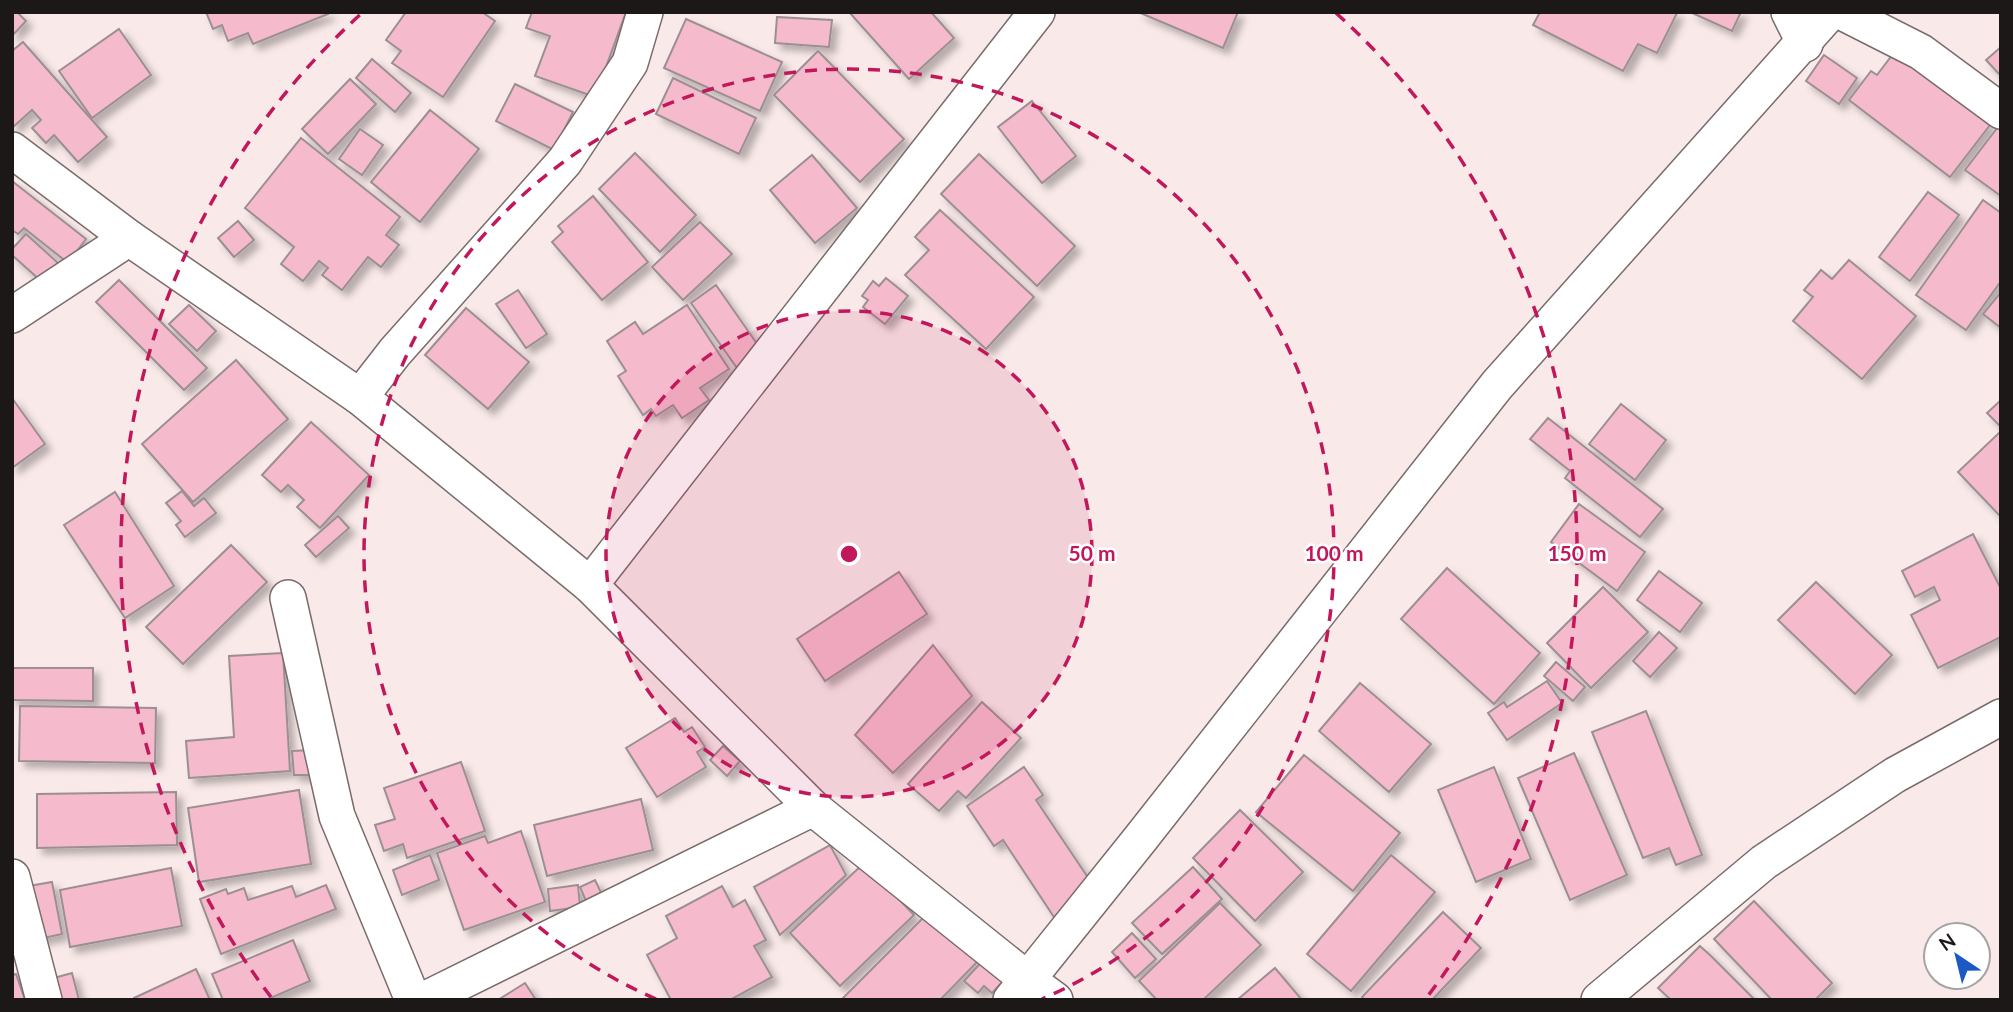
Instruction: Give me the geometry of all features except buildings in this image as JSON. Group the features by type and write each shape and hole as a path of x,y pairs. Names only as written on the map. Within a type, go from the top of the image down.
{"street":[{"path":"360,397 395,352 565,161 630,63 645,12"},
{"path":"590,584 1037,12"},
{"path":"1789,12 1805,44"},
{"path":"12,150 129,238 360,397 590,584 813,808 1031,993 1497,385 1805,44 1830,12"},
{"path":"1842,12 1921,52 2001,111"},
{"path":"12,314 129,238"},
{"path":"288,598 337,816 413,1000"},
{"path":"1599,1000 1764,862 1895,775 2001,717"},
{"path":"424,1000 813,808"},
{"path":"12,877 44,1000"}]}
